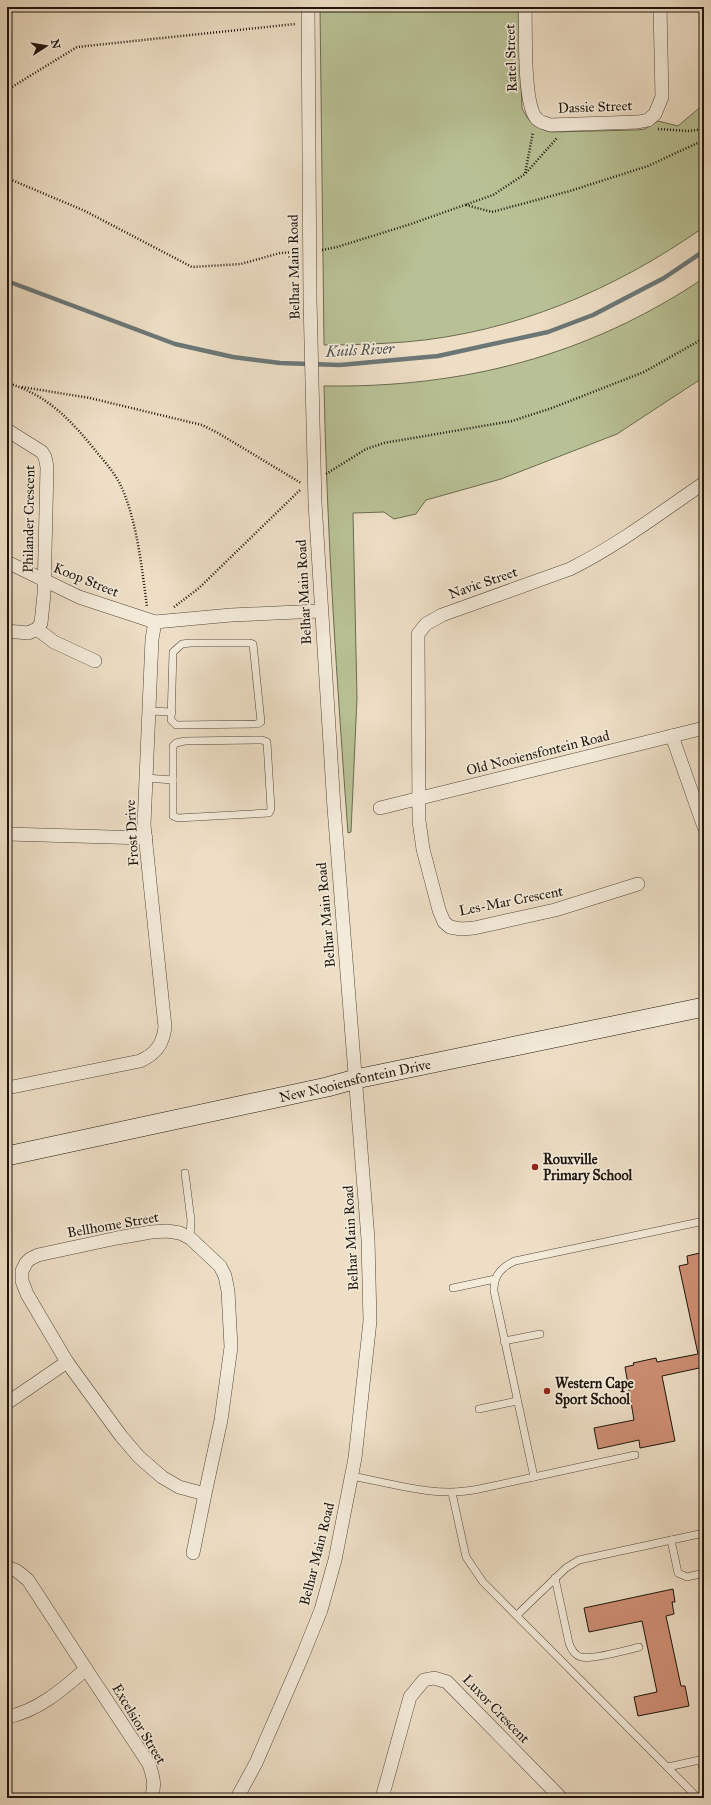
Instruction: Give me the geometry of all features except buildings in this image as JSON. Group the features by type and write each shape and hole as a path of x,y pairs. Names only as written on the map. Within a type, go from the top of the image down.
{"street":[{"name":"Belhar Main Road","path":"237,1798 256,1763 321,1610 335,1560 355,1458 370,1321 368,1239 320,611 313,437 310,300 308,7"},
{"name":"Ratel Street","path":"525,7 529,98 533,112"},
{"name":"Dassie Street","path":"533,112 541,122 550,125 638,122 648,120 655,114 662,97 660,7"},
{"name":"Philander Crescent","path":"7,430 42,452 47,462 44,581 41,622 37,629"},
{"name":"Navic Street","path":"418,800 417,646 418,634 426,624 442,615 570,569 609,548 704,483"},
{"name":"Koop Street","path":"7,562 79,597 155,621"},
{"path":"155,621 231,615 320,611"},
{"name":"Frost Drive","path":"7,1088 140,1061 148,1058 159,1047 162,1041 164,1027 144,825 152,639 155,621"},
{"path":"7,630 28,633 37,629 54,642 95,661"},
{"name":"Old Nooiensfontein Road","path":"380,808 418,800 704,728"},
{"path":"672,736 704,827"},
{"name":"Les-Mar Crescent","path":"418,800 423,849 438,910 444,922 450,927 461,929 474,928 555,910 638,884"},
{"path":"7,834 146,838"},
{"name":"New Nooiensfontein Drive","path":"7,1156 327,1087 356,1079 704,1007"},
{"name":"Bellhome Street","path":"192,1553 205,1494 221,1420 231,1347 228,1291 225,1276 220,1266 190,1238 180,1233 152,1232 38,1255 30,1259 22,1271 22,1281 27,1294 67,1362 121,1436 139,1457 162,1476 179,1487 205,1494"},
{"path":"7,1403 67,1362"},
{"name":"Excelsior Street","path":"7,1566 17,1571 28,1580 149,1764 154,1780 154,1791 151,1798"},
{"path":"7,1717 22,1713 35,1707 67,1686 86,1669"},
{"name":"Luxor Crescent","path":"382,1798 410,1697 424,1680 434,1678 447,1682 561,1798"}],"lane":[{"path":"197,643 253,644 262,720 259,723 176,725 171,720 172,712 173,652 180,645 197,643"},
{"path":"149,711 172,712"},
{"path":"265,741 267,744 270,809 267,814 175,818 172,814 173,780 173,746 176,742 265,741"},
{"path":"146,778 173,780"},
{"path":"185,1173 191,1220 190,1238"},
{"path":"534,1477 494,1291 495,1280 503,1267 515,1261 704,1221"},
{"path":"453,1288 495,1280"},
{"path":"504,1342 540,1334"},
{"path":"479,1409 517,1401"},
{"path":"352,1476 433,1492 452,1493 466,1492 635,1456"},
{"path":"452,1493 466,1557 484,1582 698,1798"},
{"path":"517,1615 566,1568 579,1560 704,1532"},
{"path":"670,1540 678,1573 687,1577 704,1573"},
{"path":"555,1578 569,1643 573,1652 577,1655 590,1658 640,1647"},
{"path":"668,1767 703,1760 704,1774"}],"path":[{"path":"7,90 76,47 308,23"},
{"path":"525,174 533,112"},
{"path":"638,122 655,129 671,131 704,129"},
{"path":"7,178 84,211 192,267 241,264 280,253 310,252 337,247 493,195 525,174 544,151 572,124"},
{"path":"465,204 492,212 570,191 648,166 704,140"},
{"path":"324,476 366,448 384,443 512,421 560,405 644,372 704,338"},
{"path":"7,383 22,387 90,398 202,425 225,437 304,485 299,492 199,588 155,621 147,608 138,549 128,506 120,484 109,467 68,418 57,408 22,387"}],"green space":[{"path":"320,7 518,7 522,108 530,121 537,127 551,132 637,130 645,129 658,121 678,126 704,104 704,227 635,270 562,304 524,318 485,329 446,337 395,343 324,345"},
{"path":"704,278 704,377 617,434 501,479 426,500 416,514 394,519 384,512 353,513 357,698 351,832 348,833 333,610 327,498 324,386 375,385 426,381 475,373 523,362 569,347 615,328 660,305"}],"waterway":[{"name":"Kuils River","path":"7,281 175,344 233,357 280,363 340,365 438,356 548,332 593,315 664,278 704,251"}],"place":[{"name":"Rouxville Primary School","path":"535,1167"},
{"name":"Western Cape Sport School","path":"547,1391"}]}
